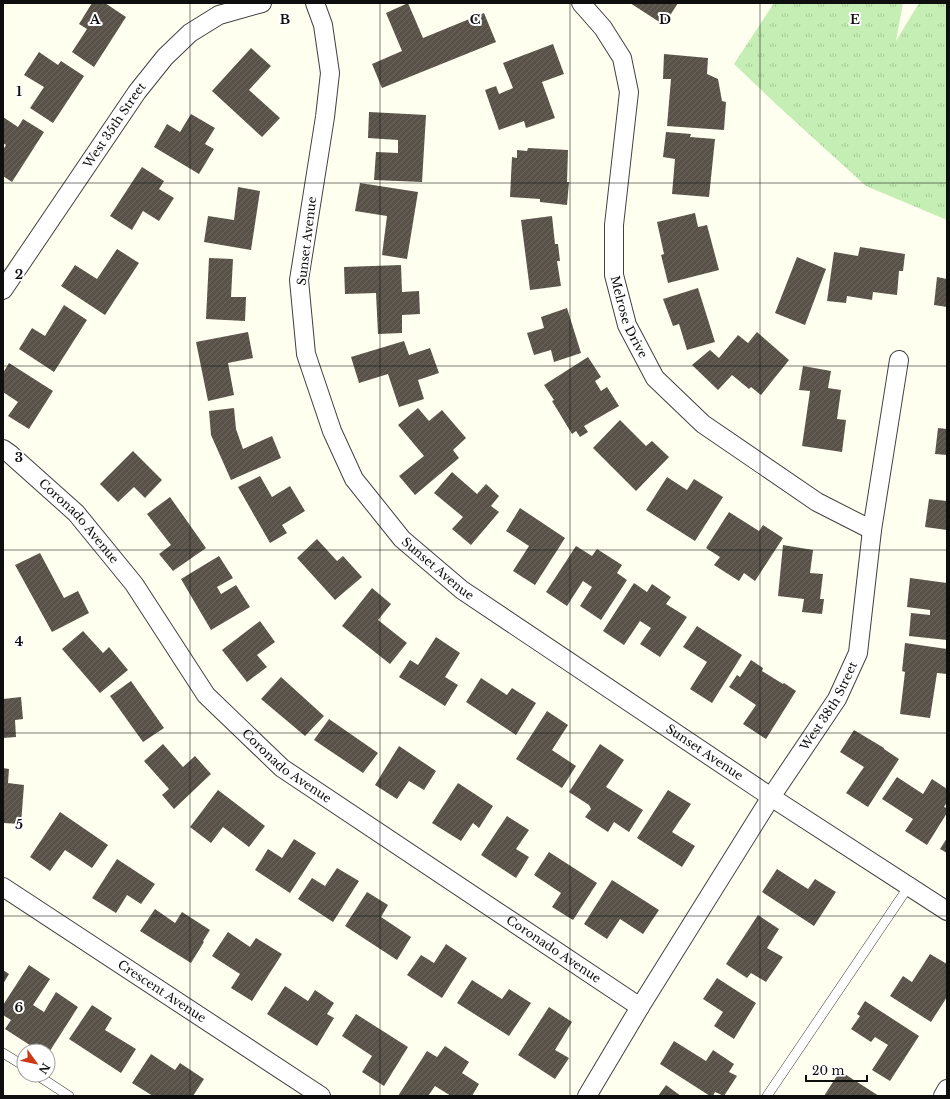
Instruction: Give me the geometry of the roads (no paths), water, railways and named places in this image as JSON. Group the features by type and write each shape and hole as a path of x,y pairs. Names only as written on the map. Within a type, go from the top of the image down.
{"street":[{"name":"West 35th Street","path":"3,290 136,92 165,57 190,33 219,15 262,3"},
{"name":"Sunset Avenue","path":"315,3 324,25 330,73 325,117 299,280 306,354 332,431 354,479 402,539 462,590 771,797 947,911"},
{"name":"Melrose Drive","path":"581,3 603,28 622,58 629,92 614,225 614,275 627,325 655,378 703,424 817,502 872,530"},
{"name":"West 38th Street","path":"588,1096 640,1007 771,797 837,699 858,653 872,530 899,360"},
{"name":"Coronado Avenue","path":"3,449 76,512 134,584 206,695 282,768 640,1007"},
{"name":"Crescent Avenue","path":"3,887 321,1096"},
{"path":"943,1096 947,1090"}],"lane":[{"path":"767,1096 909,886"},
{"path":"3,1053 16,1061"},
{"path":"49,1083 69,1096"}]}
